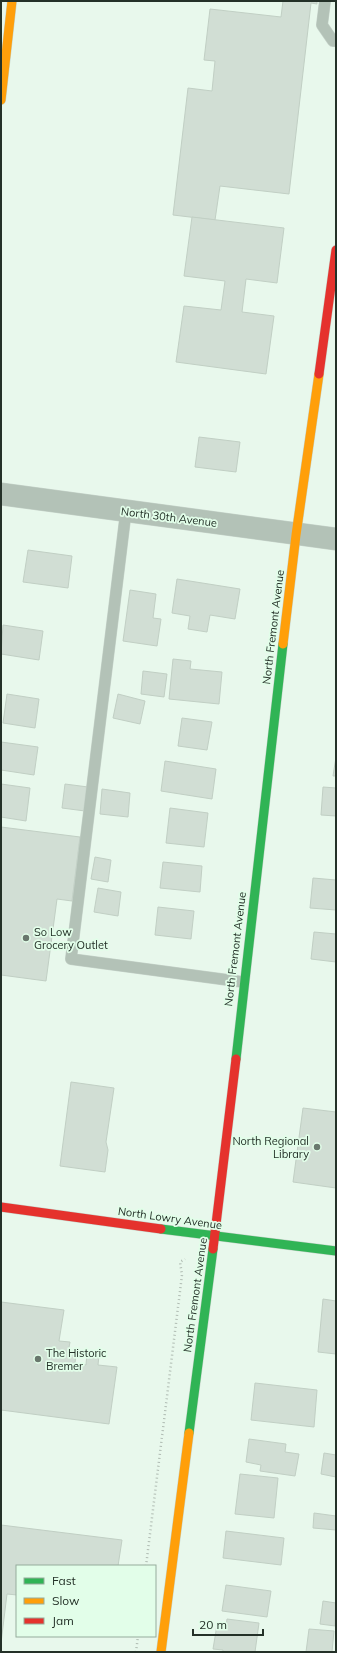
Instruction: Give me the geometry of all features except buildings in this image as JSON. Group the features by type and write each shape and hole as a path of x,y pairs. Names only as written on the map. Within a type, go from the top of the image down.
{"street":[{"path":"1,100 12,1"},
{"name":"North Fremont Avenue","path":"161,1652 215,1236 243,982 296,535 336,250"},
{"name":"North 30th Avenue","path":"1,494 296,535 336,539"},
{"name":"North Lowry Avenue","path":"1,1207 336,1251"}],"lane":[{"path":"325,1 322,25 333,41 336,41"},
{"path":"126,511 71,959 243,982"}],"path":[{"path":"146,1565 182,1275 180,1262 185,1259"},
{"path":"136,1652 138,1637"}],"traffic: fast":[{"path":"236,1059 283,644"},
{"path":"161,1229 336,1251"},
{"path":"189,1433 213,1249"}],"traffic: slow":[{"path":"1,100 12,1"},
{"path":"283,644 296,535 319,374"},
{"path":"161,1652 189,1433"}],"traffic: jam":[{"path":"319,374 336,250"},
{"path":"213,1249 236,1059"},
{"path":"1,1207 161,1229"}],"place":[{"name":"So Low Grocery Outlet","path":"26,938"},
{"name":"North Regional Library","path":"317,1147"},
{"name":"The Historic Bremer","path":"38,1359"}]}
